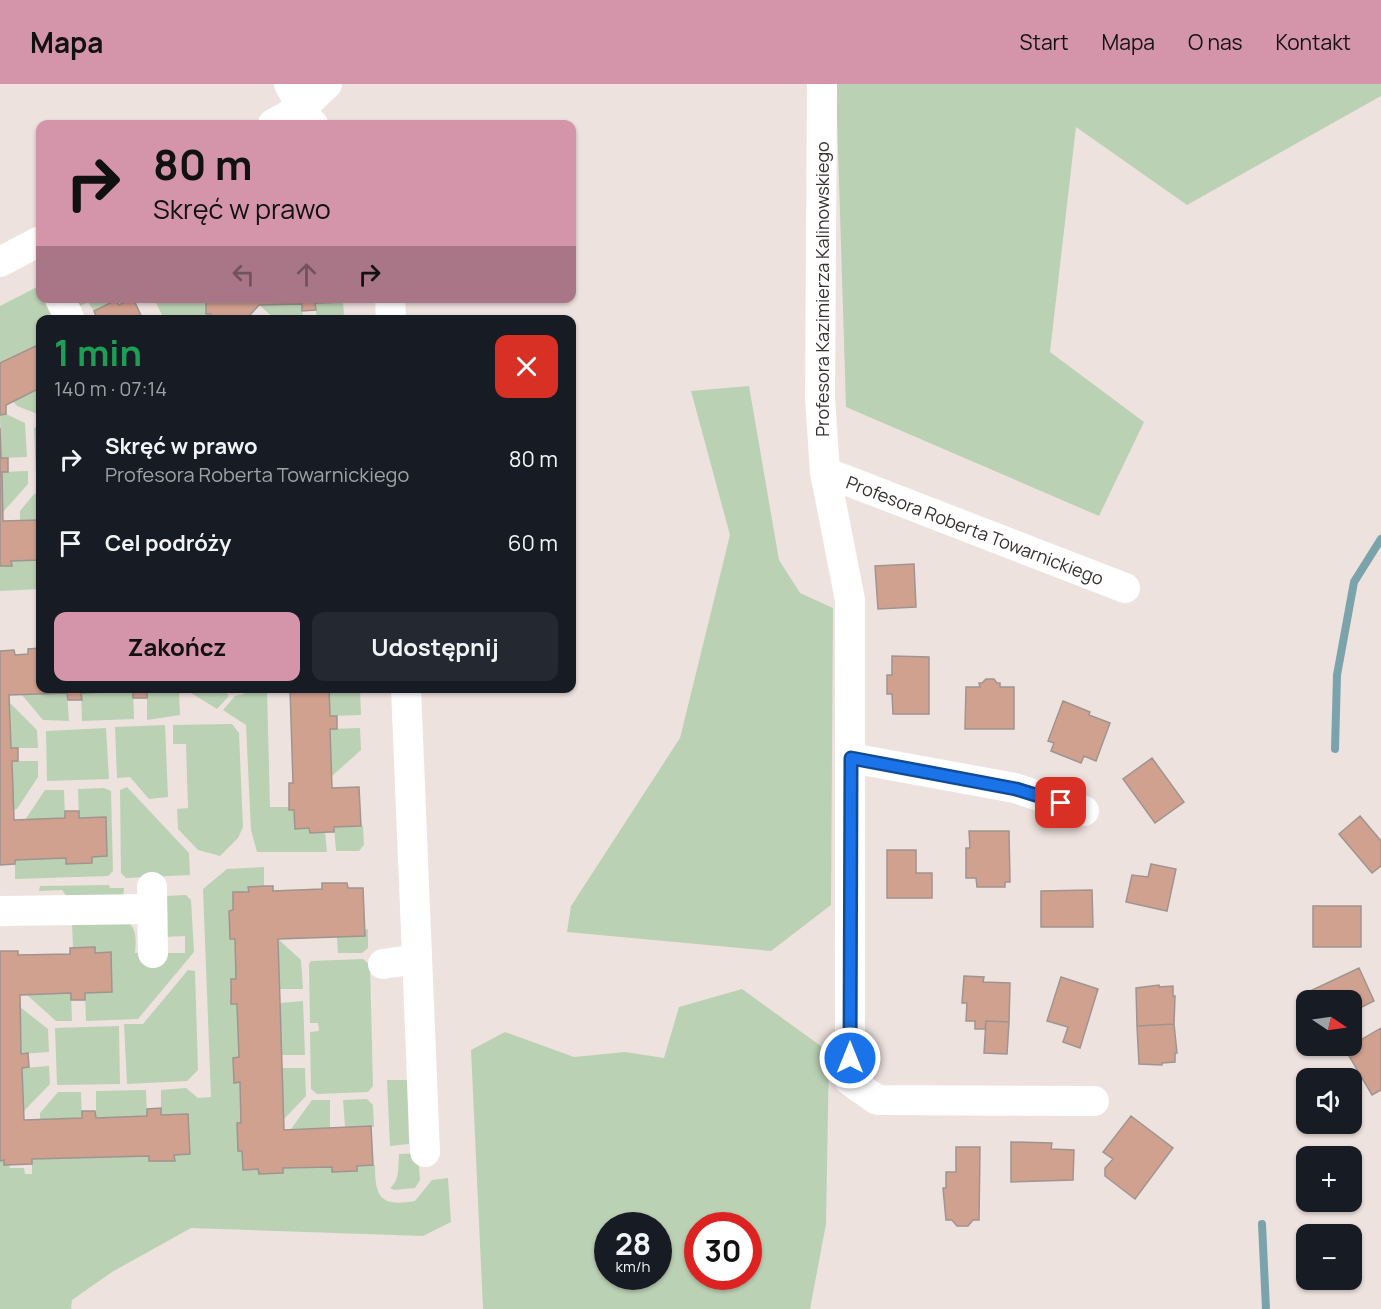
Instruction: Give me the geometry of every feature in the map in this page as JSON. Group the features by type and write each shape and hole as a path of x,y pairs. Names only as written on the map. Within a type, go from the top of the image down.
{"street":[{"path":"279,120 301,106 327,84"},
{"name":"Profesora Kazimierza Kalinowskiego","path":"822,84 820,398 825,472 850,600 851,758"},
{"path":"0,262 36,250"},
{"name":"Profesora Roberta Towarnickiego","path":"825,472 1125,588"},
{"path":"406,693 425,1152"},
{"path":"1084,811 1016,789 851,758 850,1081 877,1100 1094,1101"},
{"path":"0,911 152,898 153,953"},
{"path":"383,964 417,959"}],"green space":[{"path":"836,84 1381,84 1381,96 1187,205 1076,127 1050,352 1144,422 1099,516 846,407"},
{"path":"36,288 36,303 45,303 51,315 36,315 36,346 0,363 0,306"},
{"path":"89,303 110,303 94,311"},
{"path":"156,303 206,303 206,313 211,314 211,315 162,315"},
{"path":"315,303 343,303 344,315 316,315"},
{"path":"302,304 303,315 270,315 259,305"},
{"path":"749,386 779,560 800,593 833,608 831,905 771,951 567,932 571,906 680,738 730,535 691,391"},
{"path":"36,390 36,413 17,406 13,401"},
{"path":"6,414 25,423 27,457 1,458 0,415"},
{"path":"36,427 36,474 34,428"},
{"path":"28,471 28,484 3,512 2,472"},
{"path":"36,494 36,520 20,521 20,511"},
{"path":"36,560 36,589 0,591 0,566 11,566 11,561"},
{"path":"67,693 69,721 43,720 22,695"},
{"path":"81,693 133,693 134,719 82,721"},
{"path":"147,693 179,693 180,715 147,720"},
{"path":"191,693 226,693 229,696 217,709"},
{"path":"267,693 270,807 289,807 294,810 295,829 309,828 310,833 325,832 327,852 257,852 251,830 246,725 223,710 235,696"},
{"path":"329,693 360,693 361,715 330,716"},
{"path":"10,703 37,730 38,748 11,748"},
{"path":"232,724 239,733 243,827 238,838 220,856 198,850 178,829 177,809 188,808 186,744 173,744 173,725"},
{"path":"165,725 168,797 149,799 130,777 117,778 115,727"},
{"path":"106,728 109,779 47,781 46,731"},
{"path":"360,728 361,750 332,776 330,729"},
{"path":"12,761 38,761 38,777 17,809 13,810"},
{"path":"127,787 189,853 190,875 126,878 121,873 120,790"},
{"path":"104,788 111,791 113,871 108,876 15,879 15,860 107,856 106,817 79,818 78,789"},
{"path":"45,790 64,790 65,818 25,820"},
{"path":"363,826 364,845 359,851 336,851 334,827"},
{"path":"264,867 264,887 248,887 249,892 234,892 230,939 235,939 236,979 231,980 231,1004 237,1004 239,1057 233,1058 235,1083 240,1082 241,1123 237,1123 238,1150 242,1151 243,1169 258,1169 259,1174 283,1168 332,1167 332,1172 357,1171 357,1166 375,1165 378,1192 387,1201 394,1202 415,1201 432,1180 448,1178 451,1222 423,1236 191,1228 112,1272 72,1300 71,1309 0,1309 0,1161 4,1160 4,1165 9,1165 10,1168 24,1168 25,1174 32,1174 32,1159 149,1156 150,1161 174,1161 174,1155 190,1154 188,1115 161,1115 161,1090 186,1088 198,1098 211,1097 203,889 227,869"},
{"path":"109,885 110,888 124,888 123,899 70,901 62,890 39,891 40,886"},
{"path":"186,895 191,900 194,952 138,1019 86,1021 85,993 110,952 95,953 95,947 73,948 72,923 128,922 136,940 135,953 185,953 185,936 165,937 165,896"},
{"path":"368,929 368,948 362,953 338,953 337,937"},
{"path":"278,939 301,960 303,989 279,989"},
{"path":"363,959 370,965 373,1086 368,1092 317,1094 311,1089 310,1032 319,1031 318,1023 310,1023 309,964 311,961"},
{"path":"188,970 195,971 198,1070 187,1081 127,1084 124,1024 143,1024"},
{"path":"742,989 829,1052 826,1224 810,1309 483,1309 471,1050 505,1032 574,1057 625,1052 664,1058 679,1007"},
{"path":"71,993 72,1021 56,1021 27,995"},
{"path":"303,1001 305,1055 282,1055 280,1003"},
{"path":"20,1007 48,1029 49,1052 21,1054"},
{"path":"119,1026 120,1084 57,1085 55,1028"},
{"path":"49,1066 50,1084 24,1111 22,1068"},
{"path":"282,1068 305,1068 306,1096 284,1119"},
{"path":"387,1080 407,1080 409,1144 390,1146"},
{"path":"146,1090 147,1116 96,1118 96,1091"},
{"path":"58,1092 81,1092 82,1118 40,1119 40,1113"},
{"path":"367,1099 373,1105 374,1127 345,1127 343,1100"},
{"path":"312,1100 330,1100 330,1128 291,1129"},
{"path":"418,1153 420,1180 415,1188 394,1190 390,1188 397,1177 399,1154"}],"building":[{"path":"110,303 119,305 135,303 141,315 96,315 94,311"},
{"path":"206,303 315,303 316,310 302,311 302,304 259,305 250,315 206,314"},
{"path":"36,346 36,390 6,405 6,414 0,415 0,363"},
{"path":"0,428 1,458 8,458 8,472 2,472 3,521 36,520 36,560 11,561 12,566 0,566"},
{"path":"914,564 916,607 878,609 875,566"},
{"path":"36,648 36,693 67,693 9,695 11,748 18,748 18,761 12,761 14,820 65,818 65,811 79,811 79,818 106,817 107,856 92,857 92,863 66,864 66,858 15,860 15,864 0,865 0,651 14,650 15,655 28,654 28,649"},
{"path":"892,656 929,657 929,714 893,714 892,694 887,694 887,675 892,675"},
{"path":"986,679 994,679 1000,683 1000,687 1014,687 1014,729 965,729 966,687 980,687 979,683"},
{"path":"67,693 81,693 82,700 68,700"},
{"path":"133,693 147,693 147,698 133,698"},
{"path":"290,693 329,693 330,716 337,716 337,729 330,729 332,788 359,787 361,826 334,827 334,832 310,833 309,828 295,829 294,810 289,810 289,783 293,783"},
{"path":"1063,701 1110,723 1096,761 1084,756 1081,763 1051,751 1054,743 1048,741"},
{"path":"1152,758 1184,802 1155,823 1123,779"},
{"path":"1360,816 1381,841 1381,866 1372,873 1339,834"},
{"path":"969,831 1009,831 1010,882 1005,882 1005,887 977,887 976,878 966,878 966,848 970,848"},
{"path":"887,850 916,850 916,873 932,873 932,898 887,898"},
{"path":"1151,864 1176,869 1167,911 1126,902 1132,875 1148,877"},
{"path":"322,883 347,883 348,888 363,888 365,936 278,939 284,1130 371,1126 373,1165 357,1166 357,1171 332,1172 332,1167 283,1168 283,1173 259,1174 258,1169 243,1170 242,1151 238,1151 237,1123 241,1123 240,1082 234,1083 233,1058 239,1057 237,1004 231,1004 231,979 236,979 235,939 230,939 229,911 233,910 233,892 249,892 248,887 266,886 273,886 273,891 322,889"},
{"path":"1092,890 1093,927 1041,927 1041,891"},
{"path":"1313,906 1361,906 1361,947 1313,947"},
{"path":"95,947 95,953 111,952 112,992 85,993 85,1000 71,1000 71,993 20,995 21,1054 28,1053 29,1067 22,1068 24,1120 82,1118 82,1111 95,1111 96,1118 147,1116 147,1109 161,1108 161,1115 188,1114 190,1154 174,1155 175,1161 149,1161 149,1156 32,1159 32,1164 4,1165 4,1160 0,1161 0,951 18,951 18,955 70,954 70,948"},
{"path":"1359,968 1374,1001 1362,1007 1362,990 1312,990"},
{"path":"964,976 984,977 983,982 1010,983 1009,1022 986,1021 985,1029 975,1029 975,1021 966,1021 967,1003 962,1003"},
{"path":"1061,977 1098,989 1080,1048 1063,1042 1068,1027 1047,1021"},
{"path":"1159,985 1159,987 1173,986 1174,1024 1137,1026 1136,988"},
{"path":"986,1021 1009,1022 1007,1054 984,1053"},
{"path":"1174,1024 1177,1053 1175,1053 1175,1062 1162,1063 1162,1065 1139,1064 1137,1026"},
{"path":"1381,1028 1381,1090 1372,1095 1362,1078 1362,1068 1356,1068 1349,1056 1362,1056 1362,1039"},
{"path":"1131,1116 1173,1148 1135,1199 1105,1176 1105,1168 1113,1159 1103,1152"},
{"path":"1011,1142 1052,1143 1051,1149 1074,1150 1073,1180 1011,1182"},
{"path":"956,1147 980,1147 979,1220 973,1220 968,1226 957,1226 952,1220 946,1220 943,1188 946,1188 946,1172 956,1172"}],"waterway":[{"path":"1335,749 1337,675 1354,582 1381,539"},
{"path":"1262,1224 1266,1309"}],"route":[{"path":"850,1058 851,758 1016,789 1061,803"}]}
